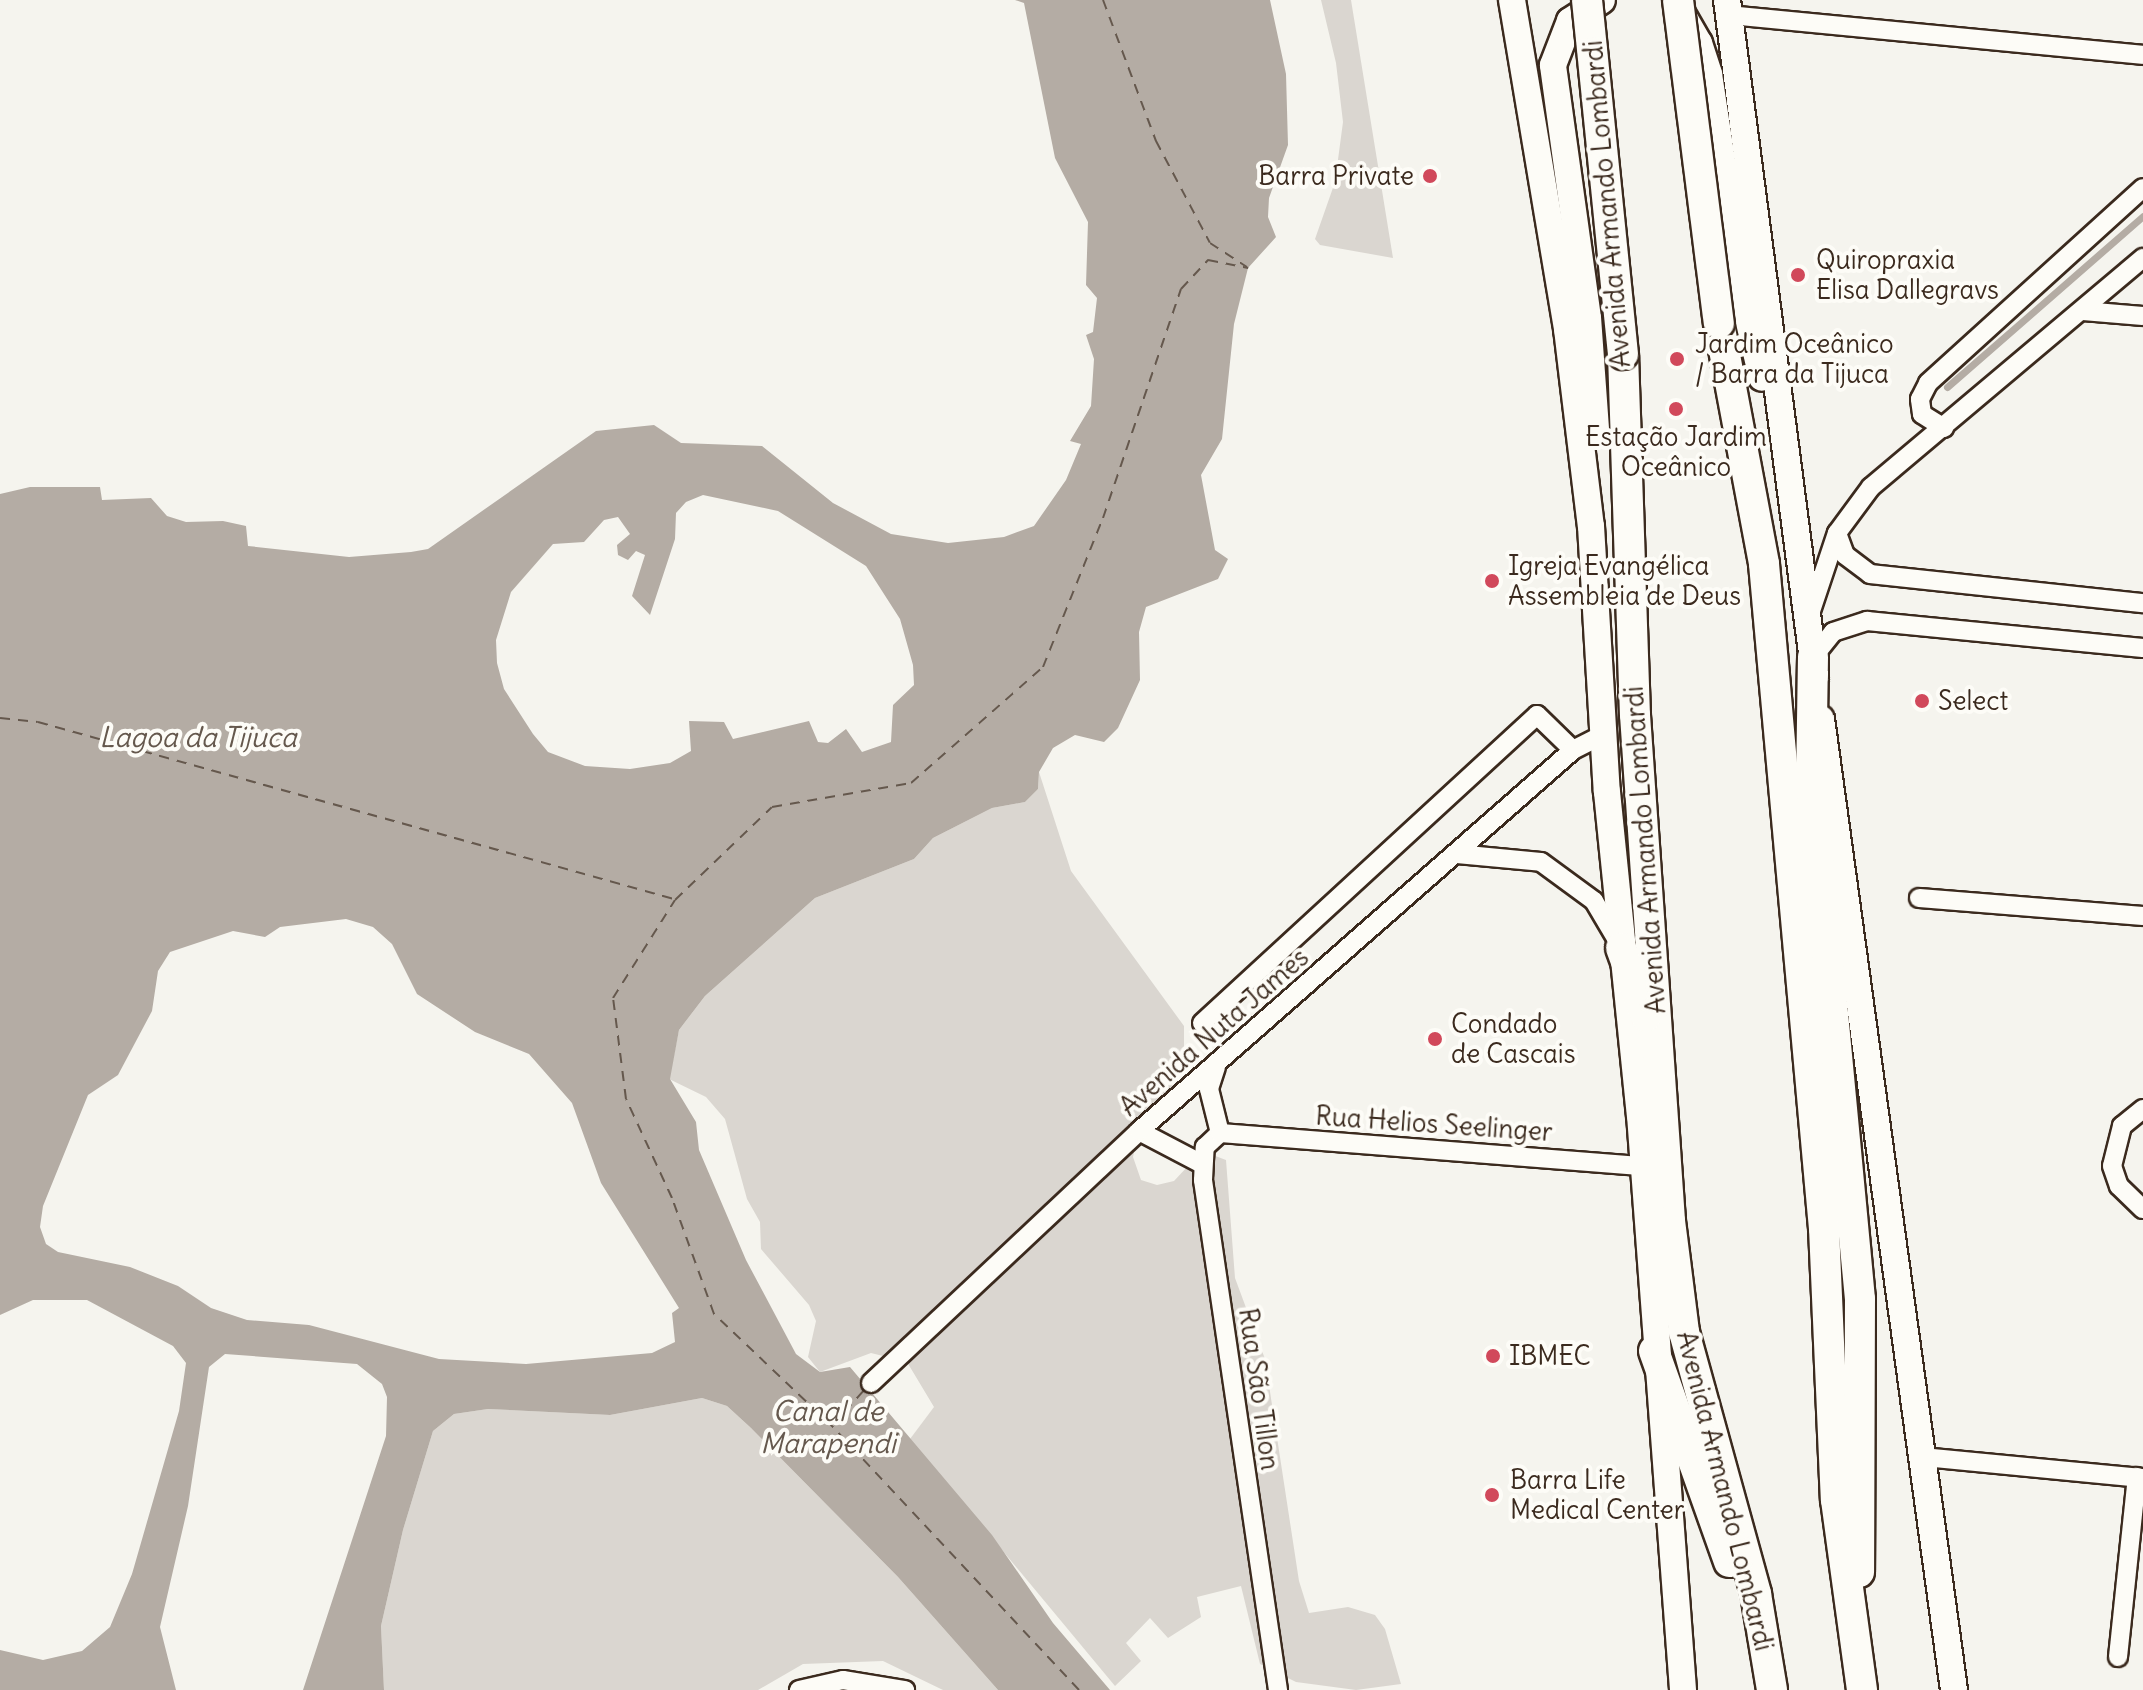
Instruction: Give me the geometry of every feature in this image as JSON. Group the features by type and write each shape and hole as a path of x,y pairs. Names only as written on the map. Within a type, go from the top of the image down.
{"highway":[{"name":"Avenida Armando Lombardi","path":"1587,0 1623,354 1635,715 1659,1053 1684,1332 1756,1594 1771,1683"},
{"path":"1678,0 1719,323 1764,564 1824,1228 1836,1500 1862,1690"},
{"path":"1813,657 1811,780 1860,1299 1862,1502 1856,1646"},
{"path":"1621,948 1659,1053"},
{"path":"1654,1351 1771,1683"}],"main road":[{"name":"Avenida Armando Lombardi","path":"1512,0 1567,329 1591,526 1603,735 1644,1166 1654,1351 1683,1690"},
{"path":"1591,526 1596,447 1588,318 1553,65 1570,21 1602,0"},
{"path":"1665,0 1693,33 1709,74 1742,292 1790,482"},
{"path":"1728,8 1954,1690"}],"street":[{"path":"1728,8 2143,55"},
{"path":"1944,428 1922,414 1920,399 1928,383 2143,188"},
{"path":"1808,621 1837,533 1871,487 2143,258"},
{"path":"2083,311 2143,316"},
{"path":"1837,533 1845,555 1870,574 2143,603"},
{"path":"1813,657 1833,632 1867,621 2143,648"},
{"path":"1202,1023 1537,715 1573,750"},
{"name":"Avenida Nuta James","path":"871,1383 1139,1131 1573,750 1603,735"},
{"path":"1457,854 1541,862 1594,901 1621,948"},
{"path":"1919,898 2143,916"},
{"path":"1139,1131 1200,1163 1205,1147 1220,1133 1209,1089 1217,1065"},
{"path":"2143,1109 2122,1126 2112,1166 2119,1186 2143,1209"},
{"name":"Rua Helios Seelinger","path":"1220,1133 1644,1166"},
{"name":"Rua São Tillon","path":"1200,1163 1278,1690"},
{"path":"1923,1457 2140,1478 2118,1657"},
{"path":"799,1690 843,1680 905,1690"}],"shaded area":[{"path":"1321,0 1351,0 1393,258 1320,245 1315,239 1335,182 1343,122 1336,63"},
{"path":"1039,772 1071,871 1184,1026 1184,1064 1170,1091 1141,1122 1133,1157 1141,1180 1157,1185 1174,1181 1202,1151 1226,1160 1235,1278 1265,1359 1299,1581 1309,1613 1348,1607 1375,1615 1385,1629 1401,1684 1356,1690 1296,1682 1260,1664 1241,1586 1197,1597 1201,1617 1168,1638 1150,1618 1126,1643 1141,1661 1115,1686 910,1439 934,1407 907,1362 871,1353 820,1372 808,1357 816,1321 809,1305 761,1249 760,1222 747,1199 725,1119 706,1097 669,1079 679,1030 705,996 815,898 914,859 933,838 992,808 1025,802 1038,789"},
{"path":"702,1398 727,1406 751,1428 898,1577 998,1690 943,1690 883,1661 803,1664 758,1690 384,1690 381,1626 403,1530 433,1431 454,1414 488,1409 610,1415"}],"water":[{"name":"Lagoa da Tijuca","path":"1015,0 1270,0 1286,74 1288,145 1269,198 1268,217 1276,237 1248,268 1234,324 1222,439 1201,475 1215,550 1228,559 1218,579 1146,607 1139,632 1140,680 1118,728 1104,742 1075,735 1053,748 1039,772 1038,789 1025,802 992,808 933,838 914,859 815,898 705,996 679,1030 670,1079 696,1122 699,1150 746,1260 796,1354 820,1372 850,1367 992,1535 1053,1623 1110,1690 998,1690 898,1577 751,1428 727,1406 702,1398 610,1415 488,1409 454,1414 433,1431 403,1530 381,1626 384,1690 303,1690 386,1436 387,1397 382,1384 357,1364 225,1354 209,1367 188,1506 160,1627 176,1690 0,1690 0,1650 43,1660 82,1651 110,1627 132,1574 179,1411 186,1363 173,1346 87,1300 33,1300 0,1315 0,494 30,487 100,487 102,500 151,498 167,516 186,522 223,521 246,526 248,546 349,557 411,552 428,549 596,431 654,425 681,443 762,446 833,503 891,534 948,543 1004,537 1034,526 1066,480 1081,444 1070,441 1091,406 1094,359 1086,335 1093,332 1097,298 1086,285 1088,222 1055,158 1024,3","holes":["703,495 778,511 866,566 900,619 913,665 914,685 893,705 891,742 862,752 846,729 828,743 818,742 809,721 733,739 724,722 689,721 691,751 670,763 630,769 585,766 548,752 533,734 504,689 497,663 496,640 511,592 553,544 584,542 604,520 618,517 630,534 617,545 618,555 628,560 636,551 645,555 632,596 650,615 675,539 676,513 686,502","346,919 373,927 392,944 417,994 475,1032 529,1054 572,1103 601,1183 679,1308 672,1313 675,1342 652,1353 526,1364 439,1359 309,1325 247,1320 211,1308 178,1286 130,1267 58,1252 46,1244 40,1227 43,1206 88,1095 118,1075 152,1011 158,971 170,952 233,931 265,937 280,927"]}],"waterway":[{"path":"1947,387 2143,216"}],"ferry route":[{"path":"1103,0 1156,141 1210,243 1247,267"},
{"path":"1079,1690 832,1426 714,1314 672,1198 626,1099 613,998 675,900 772,807 911,783 1043,667 1103,518 1181,289 1208,260 1248,268"},
{"path":"0,718 38,722 674,899"},
{"path":"833,1425 866,1388"}],"place":[{"name":"Barra Private","path":"1430,176"},
{"name":"Quiropraxia Elisa Dallegravs","path":"1798,275"},
{"name":"Jardim Oceânico / Barra da Tijuca","path":"1677,359"},
{"name":"Estação Jardim Oceânico","path":"1676,409"},
{"name":"Igreja Evangélica Assembleia de Deus","path":"1492,581"},
{"name":"Select","path":"1922,701"},
{"name":"Condado de Cascais","path":"1435,1039"},
{"name":"IBMEC","path":"1493,1356"},
{"name":"Barra Life Medical Center","path":"1492,1495"}],"water label":[{"name":"Canal de Marapendi","path":"828,1427"}]}
